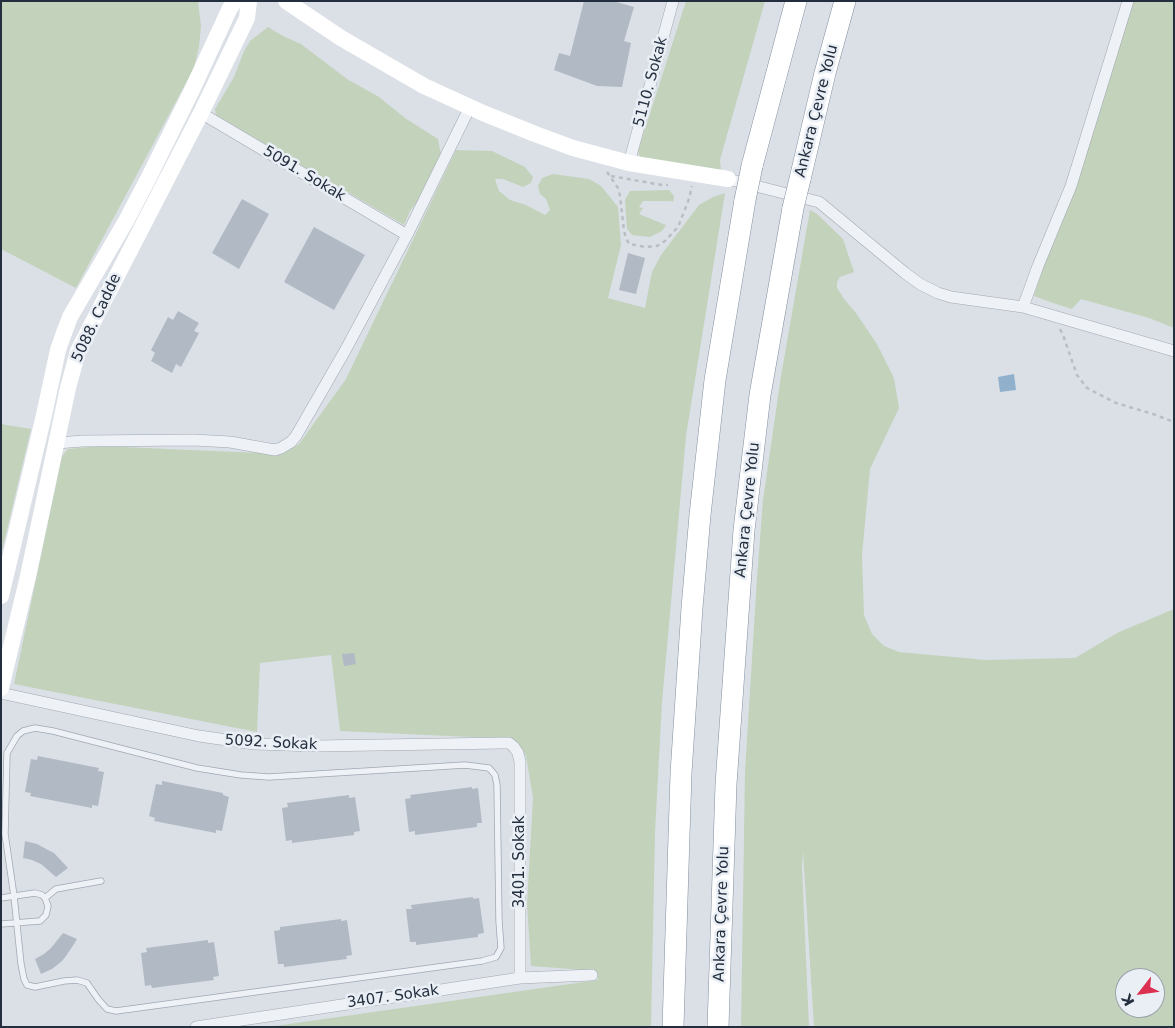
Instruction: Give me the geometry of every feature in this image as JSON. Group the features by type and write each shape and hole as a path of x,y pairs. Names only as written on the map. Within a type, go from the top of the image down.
{"highway":[{"path":"673,1027 681,773 700,515 715,380 752,166 796,1"},
{"name":"Ankara Çevre Yolu","path":"718,1027 726,784 744,530 760,396 793,208 825,73 845,1"}],"street":[{"name":"5088. Cadde","path":"1,596 58,350 70,317 149,177 235,1"},
{"name":"5088. Cadde","path":"1,688 28,576 68,388 78,351 201,113 247,18 249,1"},
{"path":"286,1 341,38 424,86 535,134 574,148 629,163 728,179 819,202 905,273 920,284 938,293 951,298 1023,307 1174,351"},
{"name":"5110. Sokak","path":"629,163 673,1"},
{"path":"1023,307 1071,186 1128,1"},
{"path":"57,443 193,440 230,442 276,450 286,445 296,436 346,349 407,234 470,107"},
{"name":"5091. Sokak","path":"201,113 407,234"},
{"name":"5092. Sokak","path":"1,693 199,736 255,744 316,746 502,742 514,747"},
{"name":"3401. Sokak","path":"514,747 520,762 520,978"},
{"name":"3407. Sokak","path":"196,1027 520,978 592,975"}],"lane":[{"path":"35,728 53,731 197,768 241,775 269,777 466,765 489,768 495,775 497,784 501,948 496,957 482,962 116,1011 107,1009 87,983 78,980 35,987 28,985 24,979 21,964 17,922 5,834 7,753 16,736 23,731 35,728"},
{"path":"45,898 56,889 101,881"},
{"path":"1,898 35,893 45,898 48,909 44,918 40,921 1,924"}],"path":[{"path":"602,167 611,176 618,188 624,231 629,244 646,247 657,246 678,227 693,184 708,176"},
{"path":"1052,315 1064,335 1077,375 1086,388 1116,403 1174,422"}],"green space":[{"path":"1,1 198,1 201,26 194,68 76,288 1,249"},
{"path":"686,1 765,1 720,160 721,170 640,158 638,151"},
{"path":"1134,1 1174,1 1174,328 1149,318 1081,299 1072,309 1034,296 1046,257 1080,174 1096,124 1112,63"},
{"path":"268,27 301,44 347,79 379,97 405,118 438,139 441,154 428,188 410,211 404,225 216,115 215,109 234,77 244,51 250,41"},
{"path":"456,150 492,151 525,167 533,177 531,183 523,187 503,179 495,179 499,191 510,200 526,205 545,215 550,210 546,199 540,194 538,186 542,178 553,174 589,179 601,186 618,207 621,245 608,298 645,308 652,272 661,255 699,205 725,193 686,436 662,702 655,833 651,1027 268,1027 598,980 597,971 531,966 527,904 533,798 526,756 514,739 340,731 331,655 260,663 257,732 14,684 62,456 68,449 99,446 283,454 299,444 346,379"},
{"path":"669,190 674,196 673,202 643,201 639,207 643,208 639,214 666,225 662,231 650,237 632,235 627,229 625,200 630,191"},
{"path":"810,210 817,214 843,239 854,272 840,277 837,282 837,288 877,344 894,378 899,408 870,469 862,555 864,615 872,634 884,646 899,652 986,660 1075,658 1119,632 1174,609 1174,1027 814,1027 803,851 802,867 809,1027 741,1027 745,771 763,500 781,376"},
{"path":"1,424 31,429 1,555"}],"water":[{"path":"1014,374 1016,390 1000,392 998,377"}],"building":[{"path":"584,1 613,1 634,7 624,41 631,43 622,87 597,86 554,70 559,53 570,56"},
{"path":"242,199 269,214 239,269 212,253"},
{"path":"314,227 365,255 334,310 284,282"},
{"path":"628,253 645,258 636,294 619,290"},
{"path":"178,311 199,323 194,331 199,333 181,367 176,364 172,373 151,361 155,353 151,350 168,317 173,320"},
{"path":"354,653 356,664 344,666 342,654"},
{"path":"38,756 99,768 98,771 104,772 98,806 92,805 92,808 30,796 31,793 25,792 31,759 37,760"},
{"path":"162,781 223,793 223,795 229,797 222,831 216,830 216,833 154,821 155,818 149,816 156,784 162,785"},
{"path":"472,787 472,789 478,788 482,823 477,823 477,827 415,835 415,831 409,832 405,799 411,798 410,795"},
{"path":"349,795 349,798 355,797 360,831 354,832 354,835 292,843 292,840 286,841 282,808 288,807 287,803"},
{"path":"25,841 37,844 54,853 68,868 56,877 41,864 23,858"},
{"path":"473,897 473,899 479,898 484,933 478,934 478,937 416,945 416,942 410,942 406,909 412,909 411,905"},
{"path":"341,919 341,921 347,920 352,955 346,956 347,959 284,967 284,964 278,964 274,931 280,930 280,927"},
{"path":"63,933 77,939 62,961 52,969 41,974 35,959 51,948"},
{"path":"208,940 208,943 214,942 219,976 213,977 214,980 152,988 151,985 145,986 141,953 147,952 146,948"}]}
